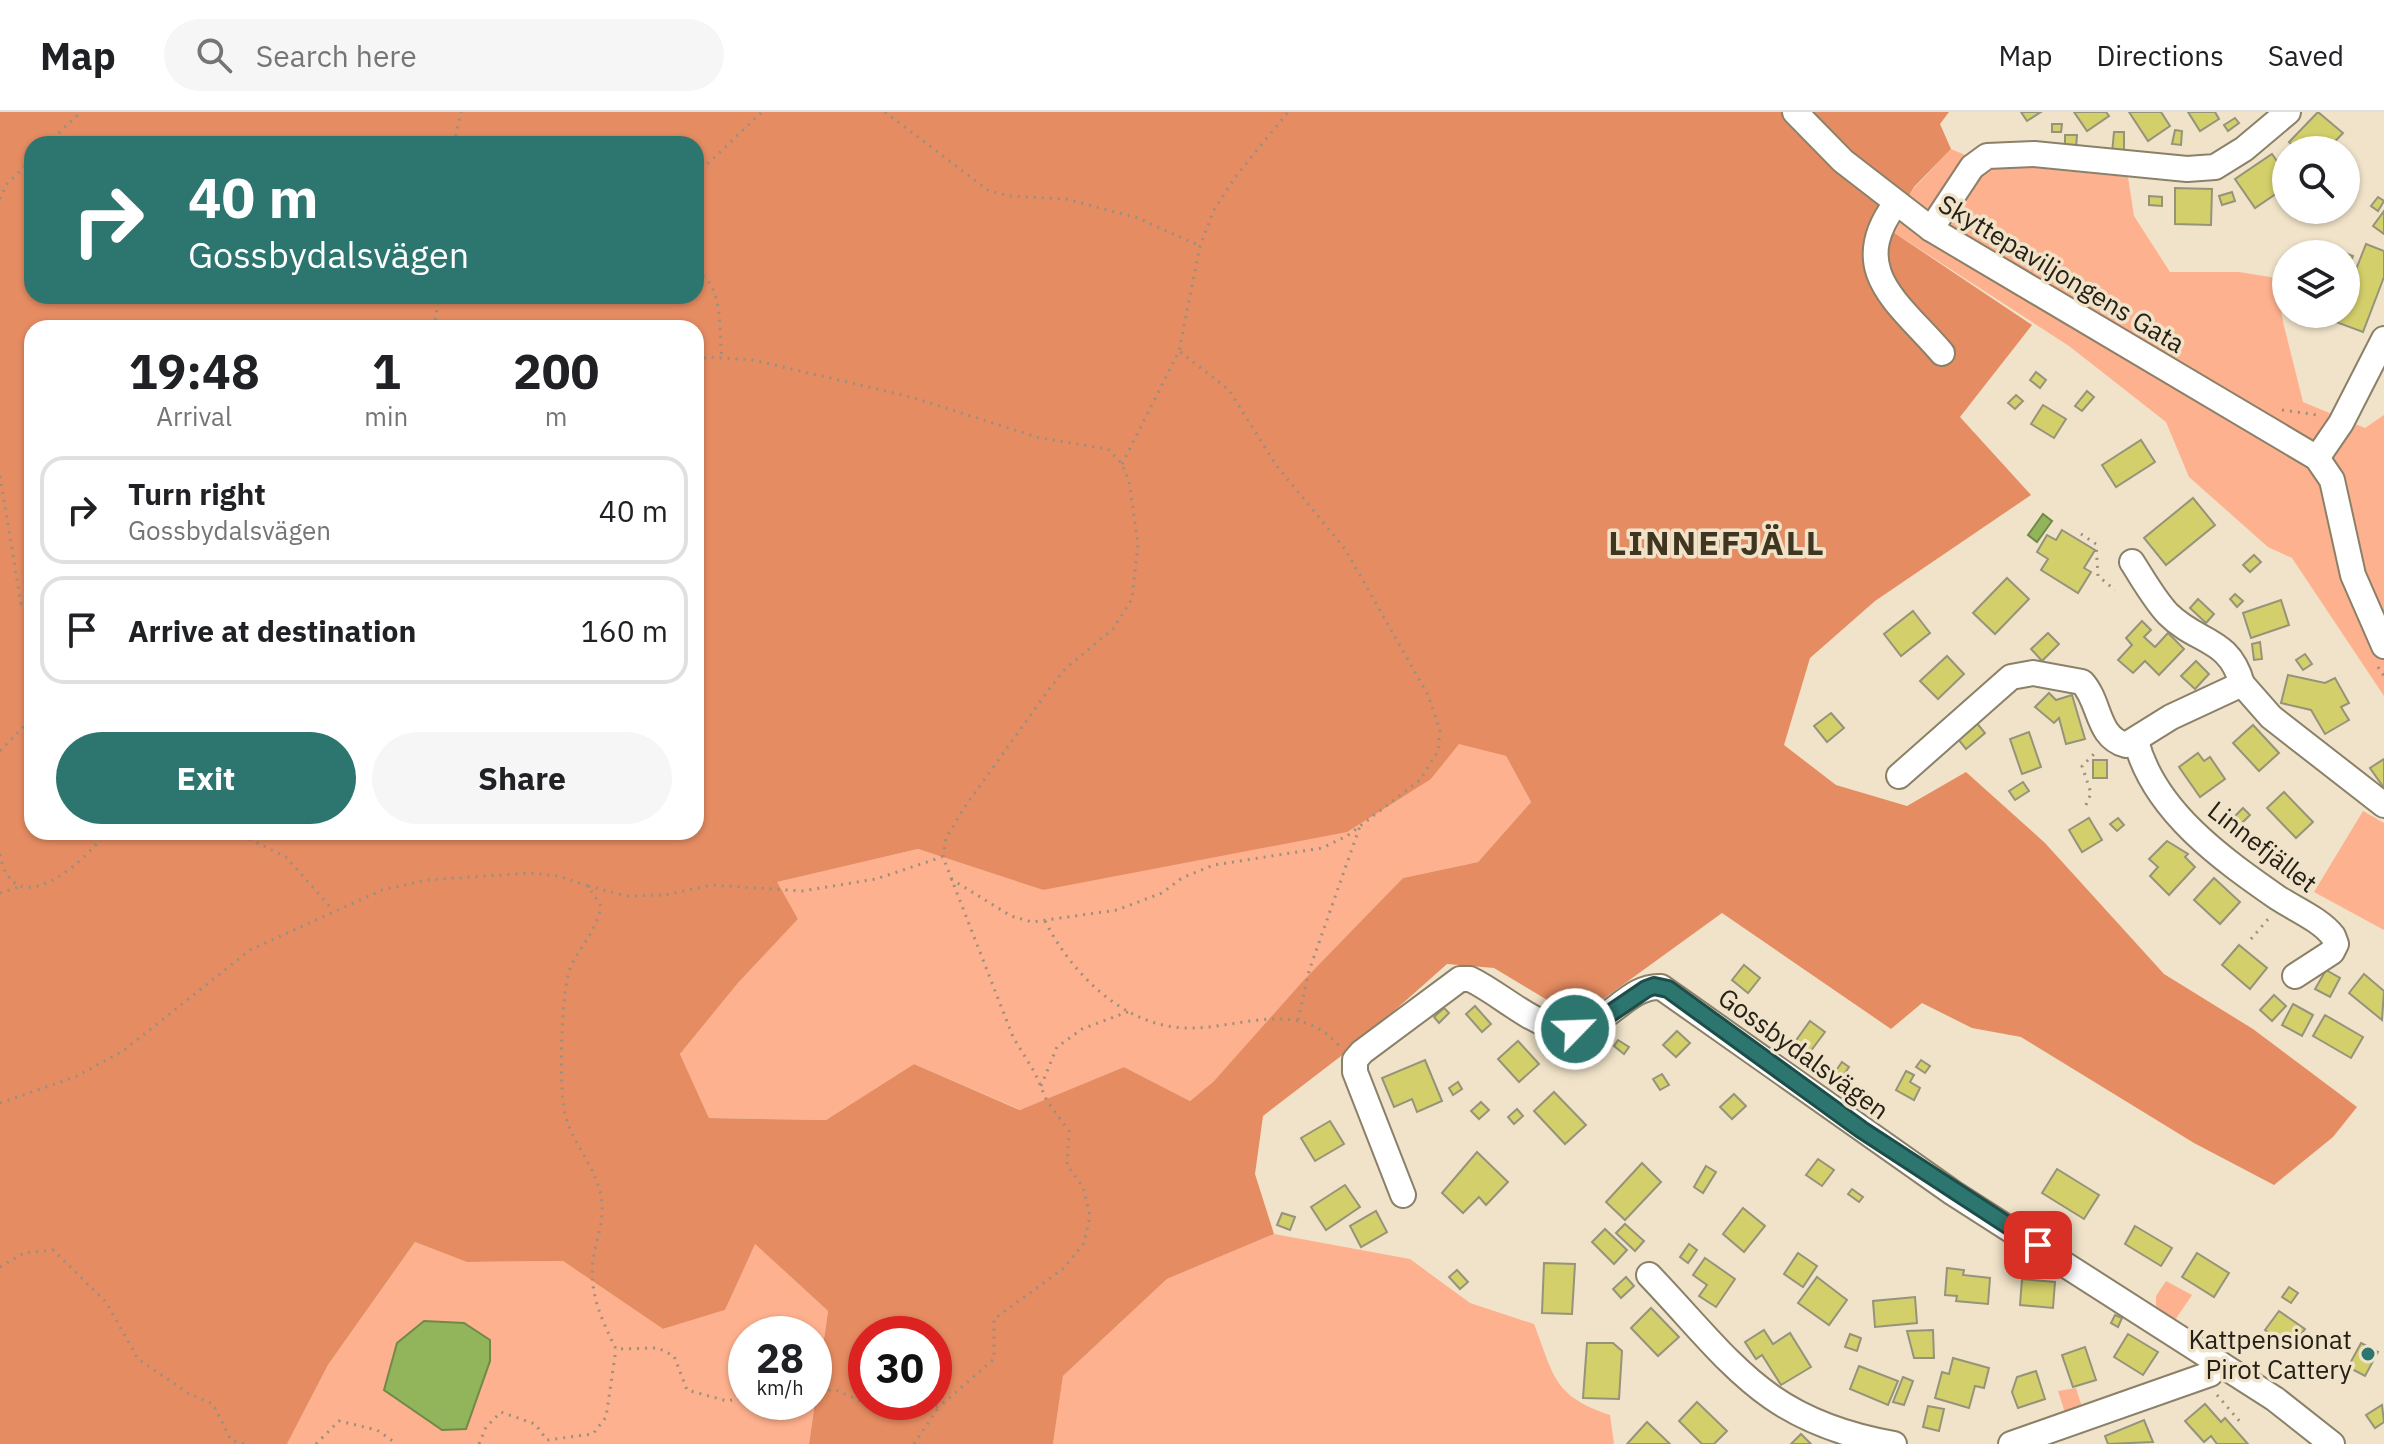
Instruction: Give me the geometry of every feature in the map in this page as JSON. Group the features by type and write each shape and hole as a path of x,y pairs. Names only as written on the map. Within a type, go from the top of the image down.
{"street":[{"name":"Skyttepaviljongens Gata","path":"1795,112 1843,161 1931,229 2317,458"},
{"path":"1931,229 1972,167 1987,156 2034,154 2161,167 2215,167 2244,149 2288,112"},
{"path":"1896,203 1879,227 1873,252 1882,283 1942,353"},
{"path":"2384,339 2341,423 2317,458 2332,480 2353,575 2384,646"},
{"path":"2132,562 2166,612 2183,628 2229,654 2242,684 2271,717 2384,805"},
{"path":"1899,776 1999,684 2020,674 2082,682 2111,738 2126,745 2171,717 2242,684"},
{"name":"Linnefjället","path":"2136,741 2156,787 2179,816 2223,858 2329,931 2336,944 2323,959 2295,976"},
{"name":"Gossbydalsvägen","path":"1355,1060 1460,979 1470,979 1533,1017 1563,1028 1586,1027 1646,989 1661,987 1953,1193 2275,1399 2332,1444"},
{"path":"1355,1060 1355,1072 1403,1195"},
{"path":"1649,1275 1741,1375 1788,1410 1833,1431 1894,1444"},
{"path":"2011,1444 2210,1374 2220,1364"}],"path":[{"path":"56,136 81,112"},
{"path":"456,136 461,112"},
{"path":"704,167 762,112"},
{"path":"885,112 989,191 1010,196 1066,199 1138,218 1200,246"},
{"path":"1122,464 1179,351 1200,246 1214,210 1236,176 1288,112"},
{"path":"0,199 6,185 24,167"},
{"path":"704,277 718,303 722,358"},
{"path":"951,879 1011,916 1032,922 1117,910 1162,893 1182,878 1214,865 1322,848 1360,826 1420,780 1438,751 1440,730 1428,695 1345,549 1276,465 1229,390 1179,351"},
{"path":"704,359 753,360 911,397 1040,438 1108,449 1122,464 1129,481 1138,544 1132,599 1113,629 1066,668 964,808 946,838 943,857 1013,1037 1069,1131 1067,1165 1083,1187 1090,1216 1084,1243 1064,1268 994,1319 994,1359 952,1396"},
{"path":"0,476 21,604 24,605"},
{"path":"2081,534 2096,544 2098,576 2115,590"},
{"path":"0,751 24,726"},
{"path":"2086,805 2091,793 2082,766 2111,738"},
{"path":"1298,1020 1309,971 1360,826"},
{"path":"0,893 22,886 36,889 66,873 100,840"},
{"path":"251,840 286,857 334,912"},
{"path":"0,854 2,867 22,886"},
{"path":"0,1103 75,1077 123,1051 250,950 382,890 427,880 530,873 559,876 627,896 664,895 712,885 802,891 876,879 943,857"},
{"path":"479,1444 486,1427 501,1412 535,1424 547,1440 593,1434 606,1417 616,1349 595,1304 592,1264 602,1210 599,1183 565,1117 564,1094 564,990 571,967 596,928 601,906 588,886"},
{"path":"2251,939 2280,899"},
{"path":"1045,921 1058,947 1083,977 1145,1020 1193,1028 1254,1020 1298,1020 1318,1025 1355,1060"},
{"path":"1041,1086 1057,1047 1082,1029 1130,1011"},
{"path":"0,1267 24,1253 53,1250 106,1302 138,1359 188,1393 213,1404 231,1440 244,1444"},
{"path":"616,1349 658,1348 674,1356 687,1390 728,1401"},
{"path":"2209,1393 2222,1400 2242,1424"},
{"path":"914,1444 930,1420"},
{"path":"316,1444 339,1421 377,1430 397,1444"}],"shaded area":[{"path":"0,112 1949,112 1940,124 1951,149 1914,187 1890,230 2032,325 1960,417 2031,495 1875,601 1810,658 1784,745 1836,785 1907,806 1966,772 2045,843 2164,974 2253,1029 2357,1107 2333,1137 2274,1185 2194,1143 2021,1037 1972,1028 1922,1003 1891,1029 1722,913 1577,1018 1494,968 1447,964 1358,1043 1263,1116 1255,1174 1274,1234 1167,1279 1063,1376 1053,1444 809,1444 812,1420 832,1420 832,1316 827,1316 828,1311 755,1244 725,1310 663,1329 563,1261 467,1262 415,1242 328,1365 287,1444 0,1444","holes":["1459,744 1506,756 1531,802 1478,862 1403,878 1304,980 1214,1081 1190,1101 1124,1067 1020,1110 914,1064 826,1120 709,1118 680,1054 738,983 798,919 777,882 918,849 1043,890 1347,832 1431,779"]},
{"path":"1951,149 1984,163 2128,177 2134,216 2170,272 2239,272 2272,277 2272,328 2284,328 2303,402 2365,428 2384,415 2384,696 2292,558 2268,547 2189,477 2166,422 2069,346 1890,230 1914,188"},
{"path":"2043,514 2052,521 2037,542 2028,535"},
{"path":"1459,743 1506,756 1531,802 1478,862 1403,878 1214,1081 1190,1101 1124,1067 1021,1110 914,1064 826,1120 709,1118 680,1054 738,983 798,919 776,882 918,849 1043,890 1431,779"},
{"path":"2363,811 2384,823 2384,930 2314,892"},
{"path":"1274,1234 1410,1259 1470,1303 1534,1324 1552,1371 1566,1392 1591,1408 1610,1415 1614,1444 1053,1444 1063,1376 1167,1279"},
{"path":"415,1242 468,1262 563,1261 663,1329 725,1310 754,1243 828,1311 827,1316 728,1316 728,1420 812,1420 809,1444 287,1444 328,1365"},
{"path":"2166,1281 2192,1295 2175,1320 2156,1306 2156,1296"},
{"path":"424,1321 464,1323 490,1340 490,1361 466,1429 442,1430 384,1390 397,1343"},
{"path":"2076,1388 2081,1404 2078,1414 2067,1419 2058,1391"}],"building":[{"path":"2021,112 2041,112 2027,121"},
{"path":"2074,112 2106,112 2109,116 2087,131"},
{"path":"2129,112 2161,112 2170,126 2148,141"},
{"path":"2188,112 2215,112 2219,119 2200,131"},
{"path":"2318,112 2343,133 2340,136 2295,136"},
{"path":"2235,118 2239,123 2228,131 2224,125"},
{"path":"2052,124 2062,124 2061,132 2052,132"},
{"path":"2175,130 2182,131 2181,145 2172,144"},
{"path":"2114,132 2124,132 2124,154 2112,153"},
{"path":"2065,135 2077,135 2076,148 2065,148"},
{"path":"2272,154 2272,196 2255,208 2235,179"},
{"path":"2175,188 2212,189 2211,225 2175,224"},
{"path":"2232,192 2235,201 2222,205 2219,196"},
{"path":"2149,196 2162,197 2162,206 2149,205"},
{"path":"2378,197 2384,201 2378,211 2371,206"},
{"path":"2384,211 2384,234 2373,226"},
{"path":"2366,244 2384,251 2384,277 2363,332 2352,328 2360,328 2360,259"},
{"path":"2036,372 2046,380 2040,388 2030,380"},
{"path":"2087,391 2094,397 2082,411 2075,406"},
{"path":"2016,395 2023,401 2015,409 2008,403"},
{"path":"2043,405 2066,419 2054,438 2031,424"},
{"path":"2141,440 2155,462 2116,487 2102,465"},
{"path":"2193,498 2215,525 2166,565 2144,538"},
{"path":"2062,530 2095,550 2084,568 2091,572 2078,593 2041,570 2048,559 2037,552 2047,535 2056,540"},
{"path":"2254,555 2261,562 2250,572 2243,565"},
{"path":"2007,578 2029,599 1995,634 1973,613"},
{"path":"2235,594 2243,601 2237,607 2230,599"},
{"path":"2198,599 2214,614 2206,623 2190,608"},
{"path":"2281,600 2289,625 2251,638 2243,613"},
{"path":"1913,611 1930,633 1901,656 1884,634"},
{"path":"2142,621 2151,630 2144,637 2155,647 2168,633 2184,649 2159,675 2145,661 2133,673 2118,660 2132,645 2126,638"},
{"path":"2048,633 2059,644 2042,661 2031,649"},
{"path":"2260,642 2262,659 2254,660 2252,644"},
{"path":"2305,654 2312,664 2303,670 2296,660"},
{"path":"1947,656 1964,674 1938,699 1920,681"},
{"path":"2196,661 2209,674 2195,689 2181,676"},
{"path":"2288,675 2325,683 2335,678 2349,703 2341,707 2349,720 2325,734 2311,710 2281,703"},
{"path":"2049,693 2056,700 2072,695 2085,739 2066,744 2059,718 2054,723 2035,707"},
{"path":"1831,713 1844,728 1827,742 1814,726"},
{"path":"1976,722 1985,733 1966,749 1957,738"},
{"path":"2253,725 2279,753 2259,771 2233,743"},
{"path":"2029,732 2041,767 2022,774 2010,739"},
{"path":"2198,753 2204,761 2210,757 2225,779 2200,797 2179,767"},
{"path":"2384,759 2384,788 2370,768"},
{"path":"2093,760 2107,760 2107,778 2093,778"},
{"path":"2023,782 2029,791 2015,800 2009,791"},
{"path":"2284,792 2313,822 2296,838 2267,808"},
{"path":"2243,808 2250,815 2241,824 2234,817"},
{"path":"2089,818 2102,840 2082,852 2069,830"},
{"path":"2118,818 2124,825 2117,831 2110,824"},
{"path":"2167,841 2188,854 2185,857 2195,867 2169,895 2150,876 2158,867 2149,859"},
{"path":"2214,878 2240,902 2220,924 2194,900"},
{"path":"2239,945 2267,968 2250,989 2222,965"},
{"path":"1744,965 1760,978 1748,993 1732,980"},
{"path":"2326,970 2340,978 2330,997 2315,989"},
{"path":"2364,974 2384,991 2382,1020 2349,993"},
{"path":"2274,995 2286,1006 2272,1021 2260,1010"},
{"path":"2293,1004 2313,1015 2302,1036 2282,1025"},
{"path":"1475,1006 1491,1024 1482,1032 1466,1014"},
{"path":"1444,1008 1449,1013 1439,1023 1434,1017"},
{"path":"2325,1015 2363,1037 2351,1058 2313,1036"},
{"path":"1810,1021 1825,1032 1807,1056 1792,1046"},
{"path":"1677,1031 1690,1043 1676,1057 1663,1045"},
{"path":"1618,1040 1629,1047 1624,1054 1614,1046"},
{"path":"1518,1041 1539,1064 1519,1082 1498,1059"},
{"path":"1425,1060 1442,1101 1417,1112 1412,1099 1394,1107 1382,1078"},
{"path":"1921,1060 1930,1066 1925,1073 1916,1067"},
{"path":"1842,1062 1849,1067 1840,1080 1833,1075"},
{"path":"1906,1071 1914,1075 1910,1082 1920,1088 1914,1100 1896,1090"},
{"path":"1662,1074 1669,1085 1660,1090 1653,1079"},
{"path":"1458,1082 1462,1089 1453,1095 1449,1088"},
{"path":"1554,1092 1586,1125 1565,1144 1534,1111"},
{"path":"1734,1094 1746,1106 1732,1119 1720,1107"},
{"path":"1481,1102 1489,1110 1479,1119 1471,1111"},
{"path":"1517,1109 1523,1116 1514,1124 1508,1117"},
{"path":"1330,1121 1344,1144 1315,1161 1301,1138"},
{"path":"1477,1152 1508,1182 1486,1205 1479,1197 1463,1213 1442,1193"},
{"path":"1818,1159 1834,1170 1822,1186 1806,1175"},
{"path":"1642,1163 1661,1182 1625,1220 1606,1202"},
{"path":"1706,1166 1716,1172 1703,1193 1694,1187"},
{"path":"2057,1169 2099,1195 2084,1219 2042,1193"},
{"path":"1345,1185 1360,1207 1326,1230 1311,1207"},
{"path":"1852,1189 1863,1197 1859,1202 1848,1194"},
{"path":"1743,1208 1765,1226 1744,1252 1723,1234"},
{"path":"1376,1211 1387,1232 1361,1247 1350,1226"},
{"path":"1282,1213 1295,1217 1290,1230 1277,1225"},
{"path":"1625,1224 1644,1241 1635,1251 1616,1233"},
{"path":"2135,1226 2172,1248 2161,1266 2125,1244"},
{"path":"1605,1229 1627,1250 1614,1264 1592,1242"},
{"path":"1689,1244 1697,1250 1688,1263 1680,1257"},
{"path":"1798,1253 1817,1266 1803,1287 1784,1274"},
{"path":"2197,1253 2229,1273 2214,1297 2182,1277"},
{"path":"1705,1258 1735,1279 1716,1307 1699,1296 1707,1285 1693,1275"},
{"path":"1544,1263 1575,1264 1572,1314 1542,1313"},
{"path":"1947,1268 1964,1270 1963,1275 1990,1278 1988,1304 1956,1301 1957,1296 1945,1295"},
{"path":"1457,1270 1468,1282 1460,1289 1449,1277"},
{"path":"1626,1277 1634,1286 1621,1298 1613,1289"},
{"path":"1817,1277 1847,1300 1829,1325 1798,1303"},
{"path":"2022,1279 2055,1282 2053,1308 2020,1305"},
{"path":"2289,1287 2298,1293 2291,1303 2282,1297"},
{"path":"1915,1297 1917,1323 1875,1327 1873,1301"},
{"path":"1651,1308 1679,1337 1658,1356 1631,1328"},
{"path":"2279,1311 2305,1329 2291,1348 2265,1330"},
{"path":"2115,1315 2122,1318 2118,1327 2111,1323"},
{"path":"1764,1330 1773,1344 1790,1333 1811,1367 1781,1385 1762,1355 1756,1359 1745,1342"},
{"path":"1933,1330 1934,1358 1914,1358 1907,1331"},
{"path":"1850,1334 1861,1338 1857,1351 1845,1347"},
{"path":"2128,1334 2158,1352 2143,1375 2114,1357"},
{"path":"1587,1343 1613,1343 1622,1351 1619,1399 1583,1398"},
{"path":"2361,1343 2378,1352 2365,1376 2348,1367"},
{"path":"2085,1347 2096,1380 2073,1387 2062,1355"},
{"path":"1953,1358 1989,1368 1984,1388 1975,1386 1969,1408 1935,1398 1942,1372 1949,1374"},
{"path":"1859,1366 1898,1381 1888,1405 1850,1389"},
{"path":"2036,1371 2045,1399 2018,1408 2012,1392 2017,1377"},
{"path":"1903,1377 1913,1381 1904,1405 1893,1402"},
{"path":"1697,1402 1727,1431 1714,1444 1702,1444 1679,1421"},
{"path":"2205,1404 2221,1422 2225,1418 2248,1444 2217,1444 2211,1436 2204,1442 2185,1421"},
{"path":"2382,1405 2384,1422 2375,1428 2366,1415"},
{"path":"1928,1406 1944,1409 1939,1431 1923,1427"},
{"path":"2144,1420 2153,1442 2108,1444 2105,1436"},
{"path":"1647,1422 1670,1444 1627,1444"},
{"path":"1801,1434 1811,1444 1791,1444"}],"place":[{"name":"Kattpensionat Pirot Cattery","path":"2368,1354"}],"district":[{"name":"LINNEFJÄLL","path":"1717,542"}],"route":[{"path":"1575,1029 1599,1021 1646,989 1654,986 1668,989 1953,1193 2038,1245"}]}
